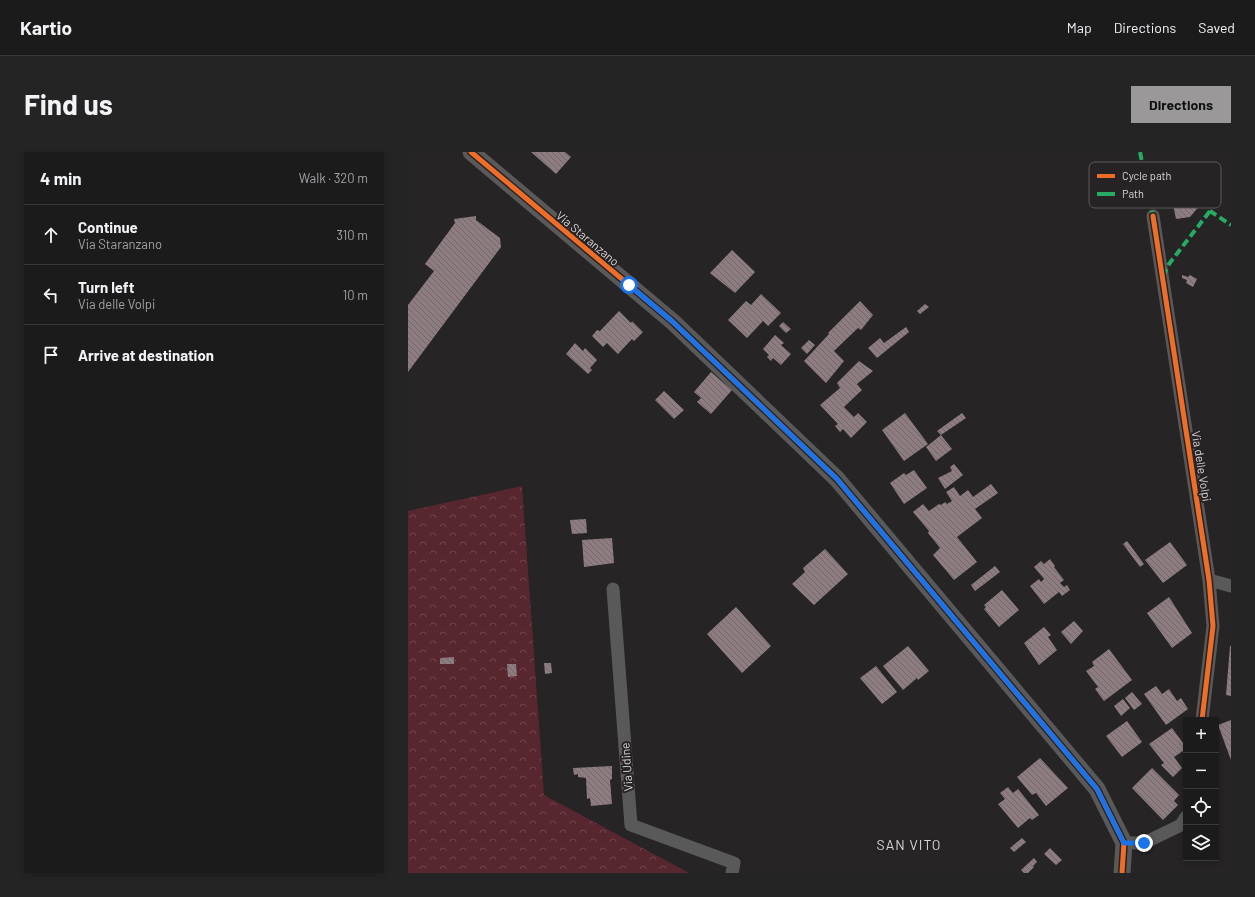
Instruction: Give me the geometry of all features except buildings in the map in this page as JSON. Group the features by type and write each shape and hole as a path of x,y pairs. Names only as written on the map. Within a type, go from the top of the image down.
{"street":[{"name":"Via Staranzano","path":"471,152 673,322 837,479 1097,789 1124,843"},
{"name":"Via delle Volpi","path":"1153,216 1209,580 1213,626 1202,717"},
{"path":"1209,580 1231,586"},
{"name":"Via Udine","path":"613,589 631,825 734,863 732,873"},
{"path":"1122,873 1124,843 1144,843 1181,825 1183,822"}],"green space":[{"path":"522,486 544,795 689,873 408,873 408,511"}],"marked path":[{"path":"1140,152 1142,162"},
{"path":"1151,208 1153,216"},
{"path":"1209,208 1210,211 1231,225"},
{"path":"1163,276 1169,264 1210,211"}],"cycle path":[{"path":"471,152 673,322 837,479 1097,789 1124,843 1122,873"},
{"path":"1153,216 1209,580 1213,626 1202,717"}],"district":[{"name":"SAN VITO","path":"909,844"}],"route":[{"path":"629,285 673,322 837,479 1097,789 1124,843 1144,843"}]}
